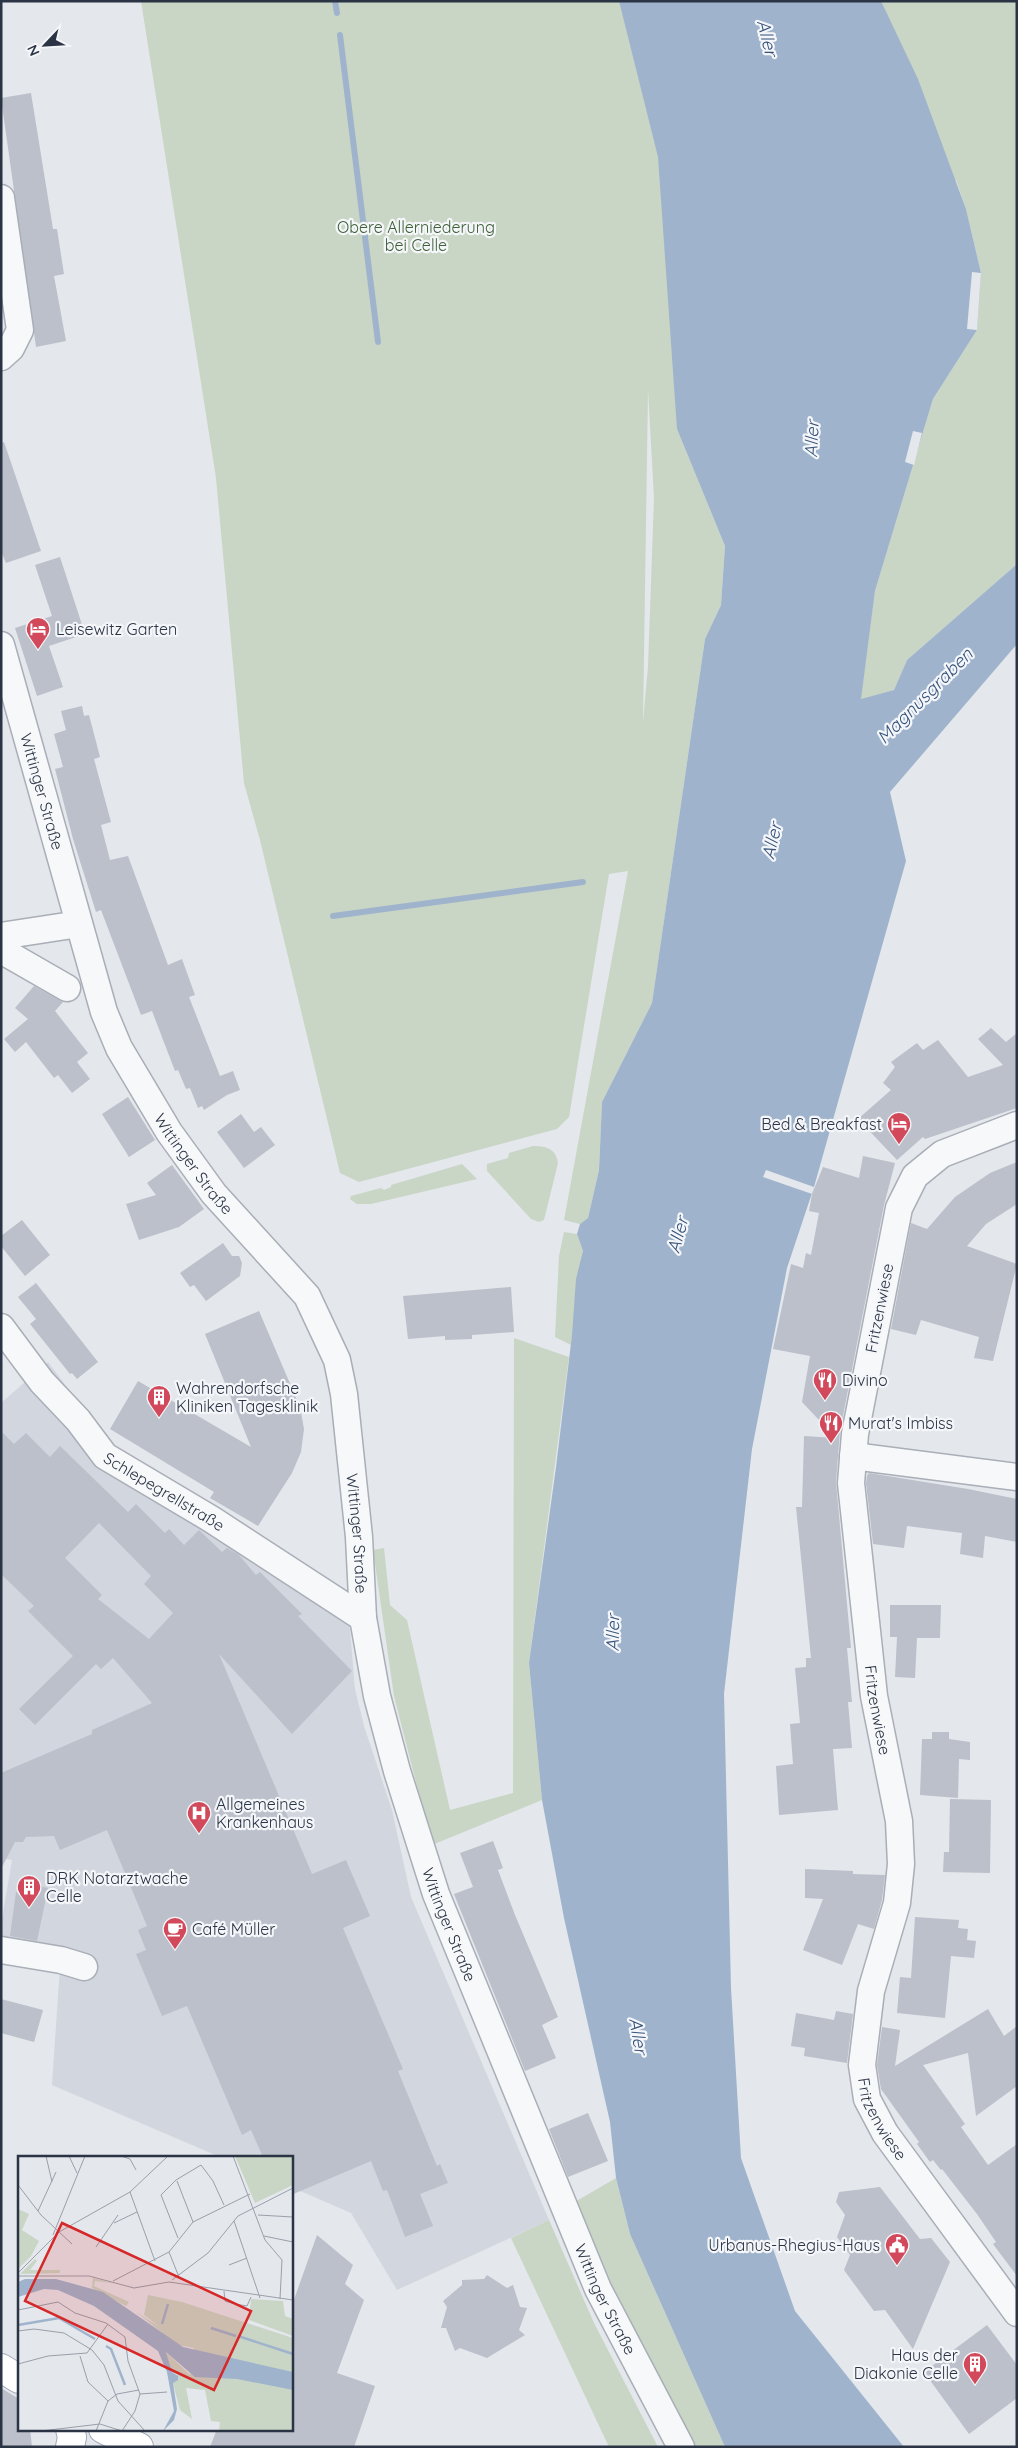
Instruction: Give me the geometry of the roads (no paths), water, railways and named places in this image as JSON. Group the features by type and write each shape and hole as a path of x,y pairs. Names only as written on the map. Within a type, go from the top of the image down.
{"main road":[{"path":"1,2368 18,2378"},
{"path":"70,2430 72,2437 70,2447"},
{"path":"111,2435 139,2447"}],"street":[{"path":"1,198 20,330 11,348 1,357"},
{"name":"Wittinger Straße","path":"1,645 104,1012 124,1056 169,1132 214,1194 307,1296 337,1360 344,1394 359,1537 363,1618 378,1696 398,1771 436,1894 598,2288 681,2447"},
{"path":"1,936 79,924"},
{"path":"1,950 68,988"},
{"name":"Fritzenwiese","path":"1017,1125 942,1154 915,1176 899,1208 855,1434 851,1482 874,1696 899,1821 901,1864 897,1904 871,1992 862,2065 868,2099 885,2133 1017,2313"},
{"name":"Schlepegrellstraße","path":"1,1327 42,1382 78,1420 104,1456 211,1519 363,1618"},
{"path":"853,1456 1017,1476"},
{"path":"1,1950 61,1960 84,1967"}],"water":[{"path":"619,1 881,1 918,79 966,209 981,273 977,330 933,399 875,591 861,699 894,690 907,660 1017,564 1017,644 890,792 906,861 814,1187 787,1268 752,1449 724,1694 731,1988 741,2158 795,2311 904,2447 725,2447 630,2234 616,2178 610,2122 564,1918 542,1800 529,1663 556,1467 572,1335 576,1279 583,1251 577,1234 580,1224 588,1218 599,1170 602,1102 652,1003 705,639 721,605 725,546 677,429 658,157"}],"waterway":[{"path":"335,1 337,13"},
{"path":"340,35 378,342"},
{"path":"333,916 583,882"}],"place":[{"name":"Leisewitz Garten","path":"38,650"},
{"name":"Bed & Breakfast","path":"899,1145"},
{"name":"Divino","path":"825,1401"},
{"name":"Wahrendorfsche Kliniken Tagesklinik","path":"159,1418"},
{"name":"Murat's Imbiss","path":"831,1444"},
{"name":"Allgemeines Krankenhaus","path":"199,1834"},
{"name":"DRK Notarztwache Celle","path":"29,1908"},
{"name":"Café Müller","path":"175,1950"},
{"name":"Urbanus-Rhegius-Haus","path":"897,2266"},
{"name":"Haus der Diakonie Celle","path":"975,2385"}],"water label":[{"name":"Aller","path":"767,38"},
{"name":"Aller","path":"812,439"},
{"name":"Magnusgraben","path":"925,696"},
{"name":"Aller","path":"772,841"},
{"name":"Aller","path":"678,1235"},
{"name":"Aller","path":"613,1633"},
{"name":"Aller","path":"638,2036"}],"park label":[{"name":"Obere Allerniederung bei Celle","path":"416,236"}]}
